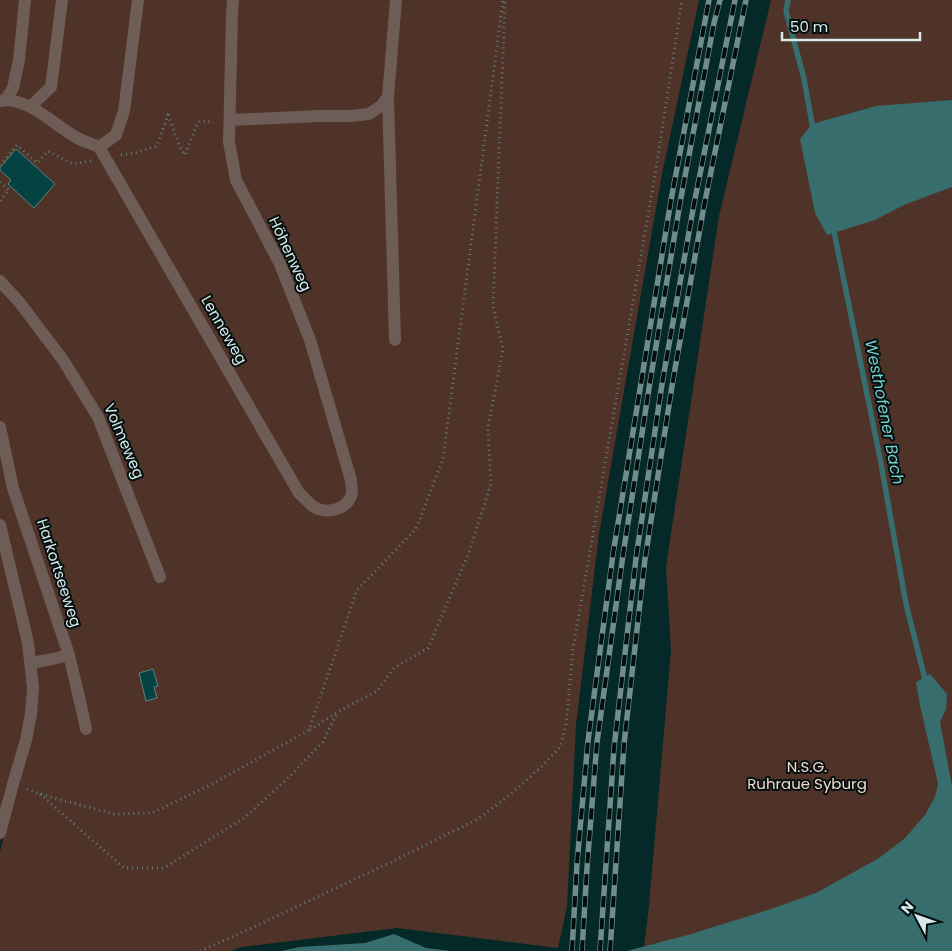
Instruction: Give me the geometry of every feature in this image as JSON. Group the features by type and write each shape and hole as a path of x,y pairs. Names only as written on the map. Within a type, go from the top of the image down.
{"lane":[{"path":"25,0 19,60 13,88 3,100 31,106 75,137 102,152 116,135 124,111 138,0"},
{"path":"31,106 51,88 62,0"},
{"name":"Höhenweg","path":"233,0 229,142 236,180 280,264 310,340 351,480 352,493 347,502 336,510"},
{"path":"396,0 388,97 396,340"},
{"path":"230,120 369,114 381,106 388,97"},
{"name":"Lenneweg","path":"102,152 299,493 314,507 326,512 336,510"},
{"name":"Volmeweg","path":"0,281 20,303 63,360 98,417 160,577"},
{"name":"Harkortseeweg","path":"0,427 13,488 69,655 86,729"},
{"path":"0,525 28,643 33,688 26,740 0,833"},
{"path":"30,663 69,655"}],"path":[{"path":"13,784 39,794 114,814 152,812 212,784 377,691 394,668 428,648 468,556 491,484 488,428 503,349 493,306 504,0"},
{"path":"309,730 357,590 416,529 443,459 504,0"},
{"path":"200,951 389,864 478,819 516,790 560,747 566,725 573,648 654,179 682,0"},
{"path":"0,165 17,145 37,163 48,151 73,164 102,152 134,153 157,146 168,115 181,150 185,155 197,124"},
{"path":"0,182 10,190 0,201"},
{"path":"39,794 124,868 164,868 244,818 284,782 323,742 337,712"}],"green space":[{"path":"0,0 699,0 662,174 599,534 576,725 567,907 558,948 397,928 241,947 230,951 0,951 0,852 12,800 0,842"},
{"name":"N.S.G. Ruhraue Syburg","path":"771,0 952,0 952,884 644,947 671,650 666,567 719,216"}],"water":[{"path":"952,100 952,187 904,205 875,220 827,235 815,213 800,139 812,124 876,106"},
{"path":"930,674 947,694 946,709 940,722 952,786 952,951 627,951 691,934 816,893 879,858 905,838 925,815 935,797 938,784 916,682"},
{"path":"394,934 426,948 451,951 282,951 299,947 365,943"}],"building":[{"path":"16,149 55,184 34,208 8,184 11,180 0,170"},
{"path":"153,669 158,686 154,687 157,698 146,701 139,673"}],"waterway":[{"name":"Westhofener Bach","path":"788,0 786,11 804,79 813,129"},
{"name":"Westhofener Bach","path":"833,227 880,458 906,604 926,683"}],"railway":[{"path":"572,951 577,863 588,741 613,554 671,200 709,0"},
{"path":"582,951 597,742 623,555 680,203 720,0"},
{"path":"600,951 614,748 636,558 662,384 694,204 735,0"},
{"path":"610,951 624,744 645,559 672,386 704,206 746,0"}]}
